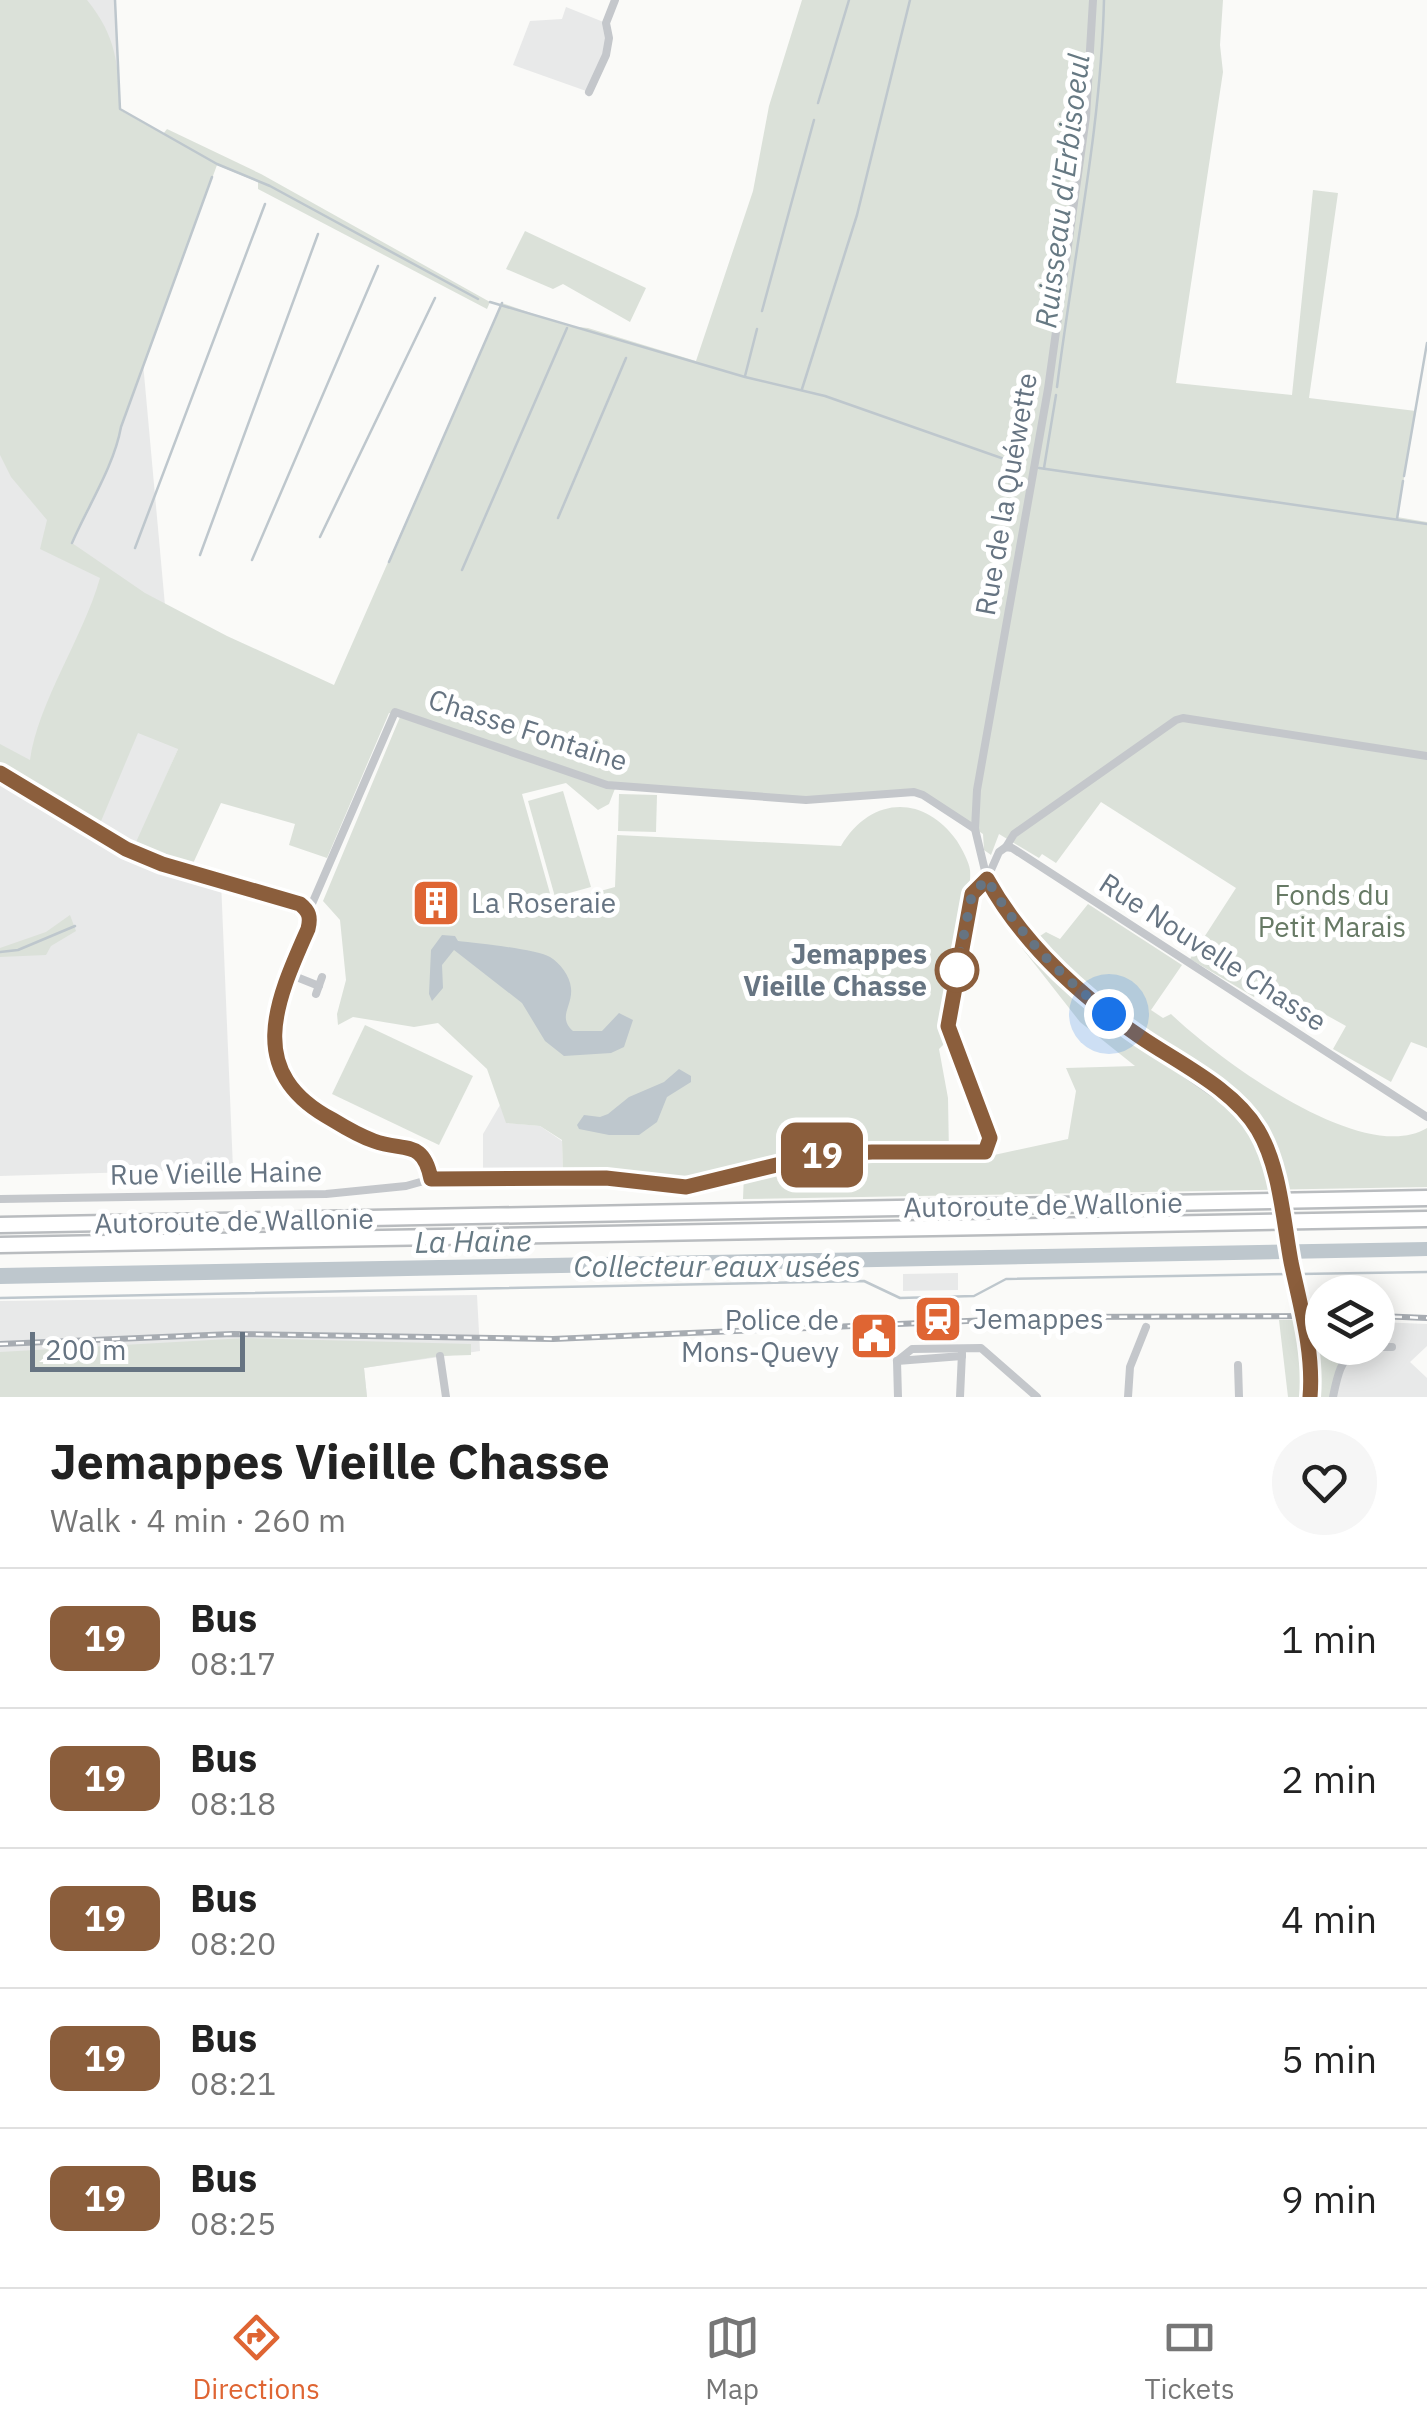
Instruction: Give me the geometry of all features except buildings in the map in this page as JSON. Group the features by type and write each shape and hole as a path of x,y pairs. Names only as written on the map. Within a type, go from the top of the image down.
{"highway":[{"name":"Autoroute de Wallonie","path":"0,1225 1427,1198"},
{"name":"Autoroute de Wallonie","path":"0,1246 1427,1219"}],"street":[{"path":"589,92 606,55 606,24 615,0"},
{"name":"Rue de la Quéwette","path":"987,879 975,816 1051,370 1090,89 1093,0"},
{"name":"Chasse Fontaine","path":"308,913 395,712 608,785 806,800 914,792 975,829"},
{"path":"0,773 126,849 162,864 300,904 308,913 308,929 276,1008 274,1046 294,1094 308,1107 366,1138 418,1151 427,1160 431,1179 606,1178 686,1187 818,1155 979,1154 988,1148 990,1138 948,1026 972,894 987,879 999,852 1014,834 1176,720 1427,756"},
{"name":"Rue Nouvelle Chasse","path":"1006,847 1427,1117"},
{"path":"987,879 1013,919 1062,976 1133,1032 1243,1109 1266,1144 1306,1340 1310,1397"},
{"path":"289,974 319,986"},
{"name":"Rue Vieille Haine","path":"0,1198 326,1194 406,1186 431,1179"},
{"path":"1128,1397 1130,1367 1146,1326"},
{"path":"898,1397 898,1361 912,1349 962,1352 981,1348 1037,1397"},
{"path":"960,1397 962,1352"},
{"path":"440,1356 446,1397"},
{"path":"1333,1397 1341,1365"},
{"path":"1238,1366 1239,1397"}],"shaded area":[{"path":"0,0 115,0 120,109 178,749 137,843 221,881 233,1169 0,1176"},
{"path":"566,7 606,23 609,38 589,92 513,65 530,21 562,19"},
{"path":"500,1105 507,1123 540,1126 562,1141 563,1174 483,1172 483,1134"},
{"path":"958,1273 958,1290 903,1291 903,1274"},
{"path":"477,1295 480,1351 364,1368 367,1397 0,1397 0,1301"},
{"path":"1395,1323 1427,1324 1427,1346 1410,1362 1427,1378 1427,1397 1333,1397 1331,1365 1395,1365"}],"green space":[{"name":"Fonds du Petit Marais","path":"0,0 87,0 105,26 114,52 120,110 163,134 167,129 261,174 490,302 487,309 258,189 258,182 217,165 113,456 72,543 145,593 334,685 502,303 568,326 588,328 696,361 753,191 769,106 802,0 1223,0 1223,72 1176,383 1292,395 1313,190 1338,193 1309,398 1416,411 1397,517 1427,522 1427,1048 1411,1042 1391,1082 1333,1049 1346,1026 1265,981 1254,997 1190,959 1236,888 1101,802 1056,863 1042,854 1039,858 999,834 991,855 984,850 983,834 923,795 830,799 616,786 609,804 598,810 566,783 522,794 553,904 615,887 617,835 841,846 867,818 897,807 929,815 943,825 967,859 972,893 950,1038 939,1049 948,1098 949,1154 994,1155 1068,1139 1076,1091 1066,1068 1135,1066 1080,1022 1022,948 1046,932 1060,939 1088,904 1182,965 1151,1010 1163,1018 1171,1014 1256,1080 1330,1121 1367,1133 1400,1136 1427,1128 1427,1187 743,1199 744,1173 686,1186 563,1177 562,1140 540,1126 506,1123 487,1069 438,1023 414,1027 353,1017 338,1025 346,980 340,920 323,901 400,717 389,713 327,858 289,845 295,824 221,803 189,872 132,851 178,749 138,733 99,826 0,769 0,744 30,760 42,716 100,578 40,549 47,520 11,477 0,455"},
{"path":"525,231 646,288 630,322 563,284 553,289 506,269"},
{"path":"563,791 591,887 555,897 528,801"},
{"path":"619,794 657,795 656,832 618,831"},
{"path":"70,915 76,931 51,946 46,955 0,957 0,948 46,932"},
{"path":"365,1025 473,1076 439,1145 332,1094"},
{"path":"1279,1320 1305,1320 1305,1365 1340,1367 1333,1397 1288,1397"},
{"path":"246,1338 471,1344 471,1355 364,1368 367,1397 0,1397 0,1352"}],"water":[{"path":"442,935 550,957 564,970 570,983 568,1026 573,1031 602,1031 619,1013 633,1020 624,1047 611,1053 564,1056 545,1041 522,1003 454,950 442,965 443,988 432,1001 431,950"},
{"path":"679,1069 691,1076 691,1082 667,1097 657,1122 639,1135 579,1129 577,1125 584,1115 608,1114 629,1097 664,1082"},
{"path":"1427,1242 1427,1256 0,1284 0,1268"}],"waterway":[{"path":"115,0 120,109 217,164 270,186 478,299"},
{"path":"818,103 849,0"},
{"path":"802,389 857,215 910,0"},
{"name":"Ruisseau d'Erbisoeul","path":"1057,387 1092,146 1104,0"},
{"path":"762,311 814,120"},
{"path":"72,543 113,456 212,177"},
{"path":"135,548 265,204"},
{"path":"200,555 318,234"},
{"path":"252,560 378,266"},
{"path":"320,537 435,298"},
{"path":"490,302 745,377 825,396 1024,466"},
{"path":"389,562 502,303"},
{"path":"462,570 567,328"},
{"path":"745,376 757,329"},
{"path":"1404,476 1427,343"},
{"path":"558,518 626,358"},
{"name":"Ruisseau d'Erbisoeul","path":"1044,468 1056,395"},
{"path":"1039,468 1427,524"},
{"path":"1397,519 1403,481"},
{"path":"0,952 18,950 75,926"},
{"name":"Collecteur eaux usées","path":"1299,1274 1427,1272"},
{"name":"Collecteur eaux usées","path":"0,1298 864,1281 900,1298 974,1296 1006,1279 1291,1274"}],"railway":[{"path":"0,1344 232,1334 553,1339 1058,1317 1305,1316"},
{"path":"1395,1317 1427,1318"}],"bus line":[{"name":"19","path":"0,773 126,849 305,908 310,918 308,929 276,1008 274,1046 280,1068 294,1094 308,1107 374,1141 418,1151 427,1160 431,1179 606,1178 670,1188 818,1155 985,1152 990,1138 950,1038 948,1017 972,894 987,879 1013,919 1062,976 1133,1032 1243,1109 1258,1130 1272,1166 1306,1340 1310,1397"}],"place":[{"name":"La Roseraie","path":"436,903"},
{"name":"Jemappes Vieille Chasse","path":"957,970"},
{"name":"Jemappes","path":"938,1319"},
{"name":"Police de Mons-Quevy","path":"874,1336"}],"route":[{"path":"957,970 972,894 987,879 1013,919 1062,976 1109,1014"}],"water label":[{"name":"La Haine","path":"473,1242"}]}
